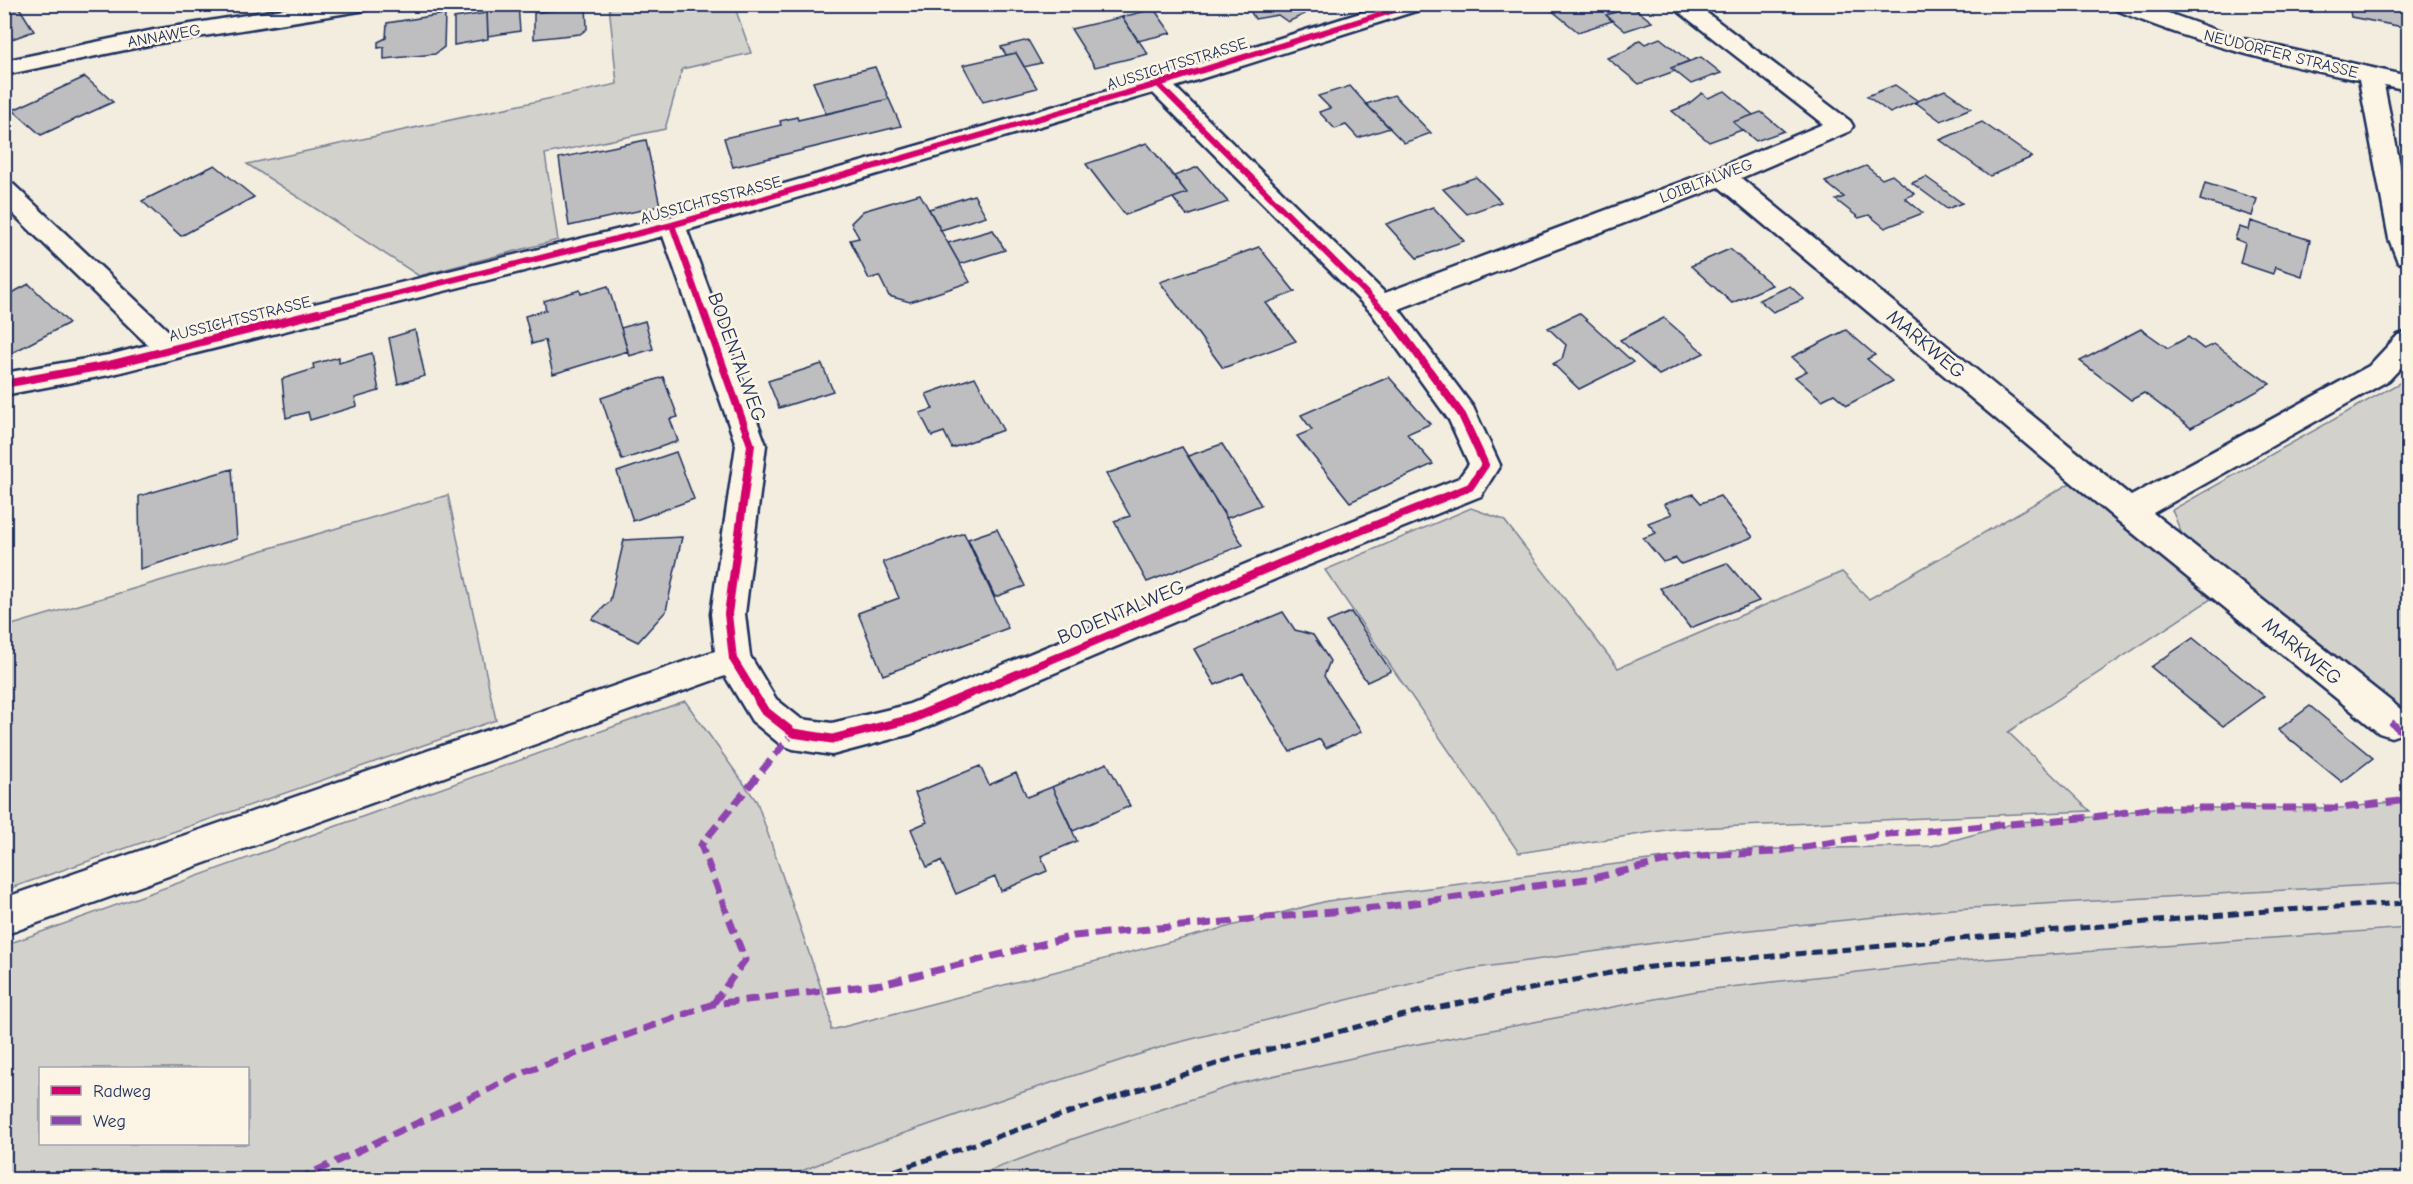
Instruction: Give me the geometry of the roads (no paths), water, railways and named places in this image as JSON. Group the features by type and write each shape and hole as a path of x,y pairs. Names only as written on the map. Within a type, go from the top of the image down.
{"street":[{"name":"ANNAWEG","path":"4,68 154,37 360,4"},
{"name":"LOIBLTALWEG","path":"1381,305 1722,176 1841,126 1680,4"},
{"name":"NEUDORFER STRASSE","path":"2122,4 2225,43 2409,83"},
{"name":"AUSSICHTSSTRASSE","path":"4,384 109,365 672,225 1158,84 1414,5"},
{"path":"2370,75 2402,239 2409,256"},
{"name":"BODENTALWEG","path":"672,225 750,445 728,614 733,659 764,710 793,733 832,739 911,719 1283,562 1470,487 1485,465 1462,416 1381,305 1158,84"},
{"name":"MARKWEG","path":"1722,176 2129,512 2391,722"},
{"path":"4,190 171,350"},
{"path":"2129,512 2379,373 2409,342"},
{"path":"4,917 733,659"}],"railway":[{"path":"866,1180 1231,1059 1416,1012 1630,969 2267,911 2408,903"}]}
